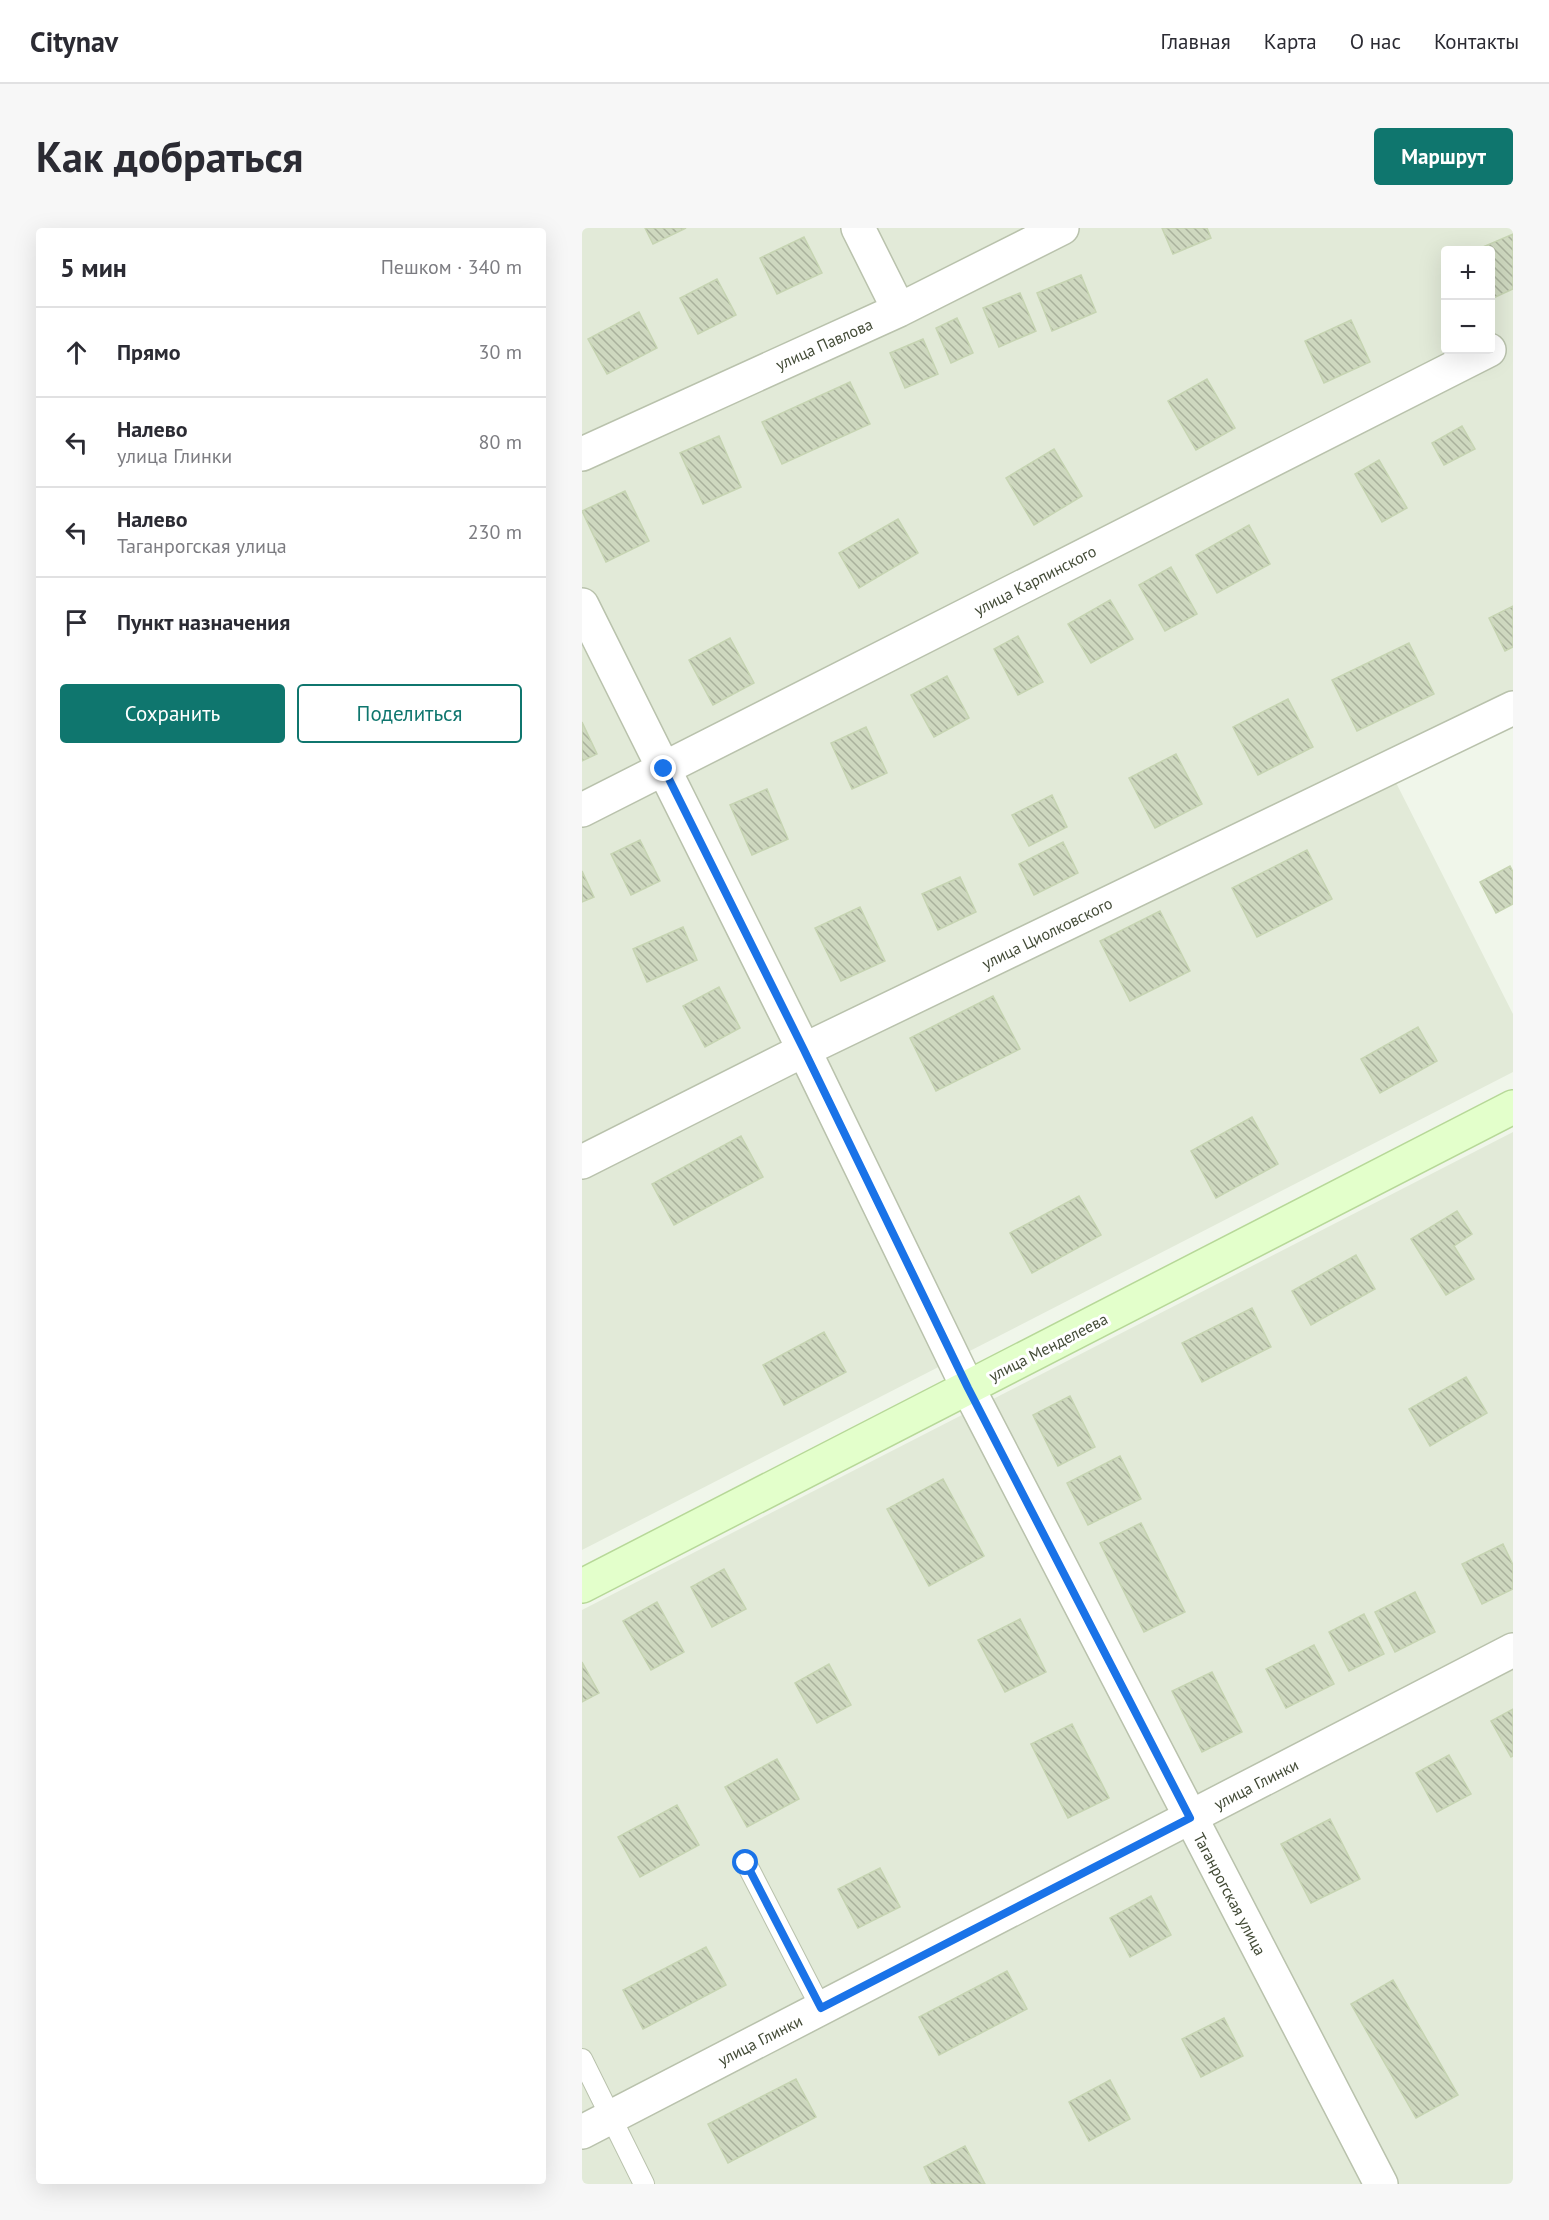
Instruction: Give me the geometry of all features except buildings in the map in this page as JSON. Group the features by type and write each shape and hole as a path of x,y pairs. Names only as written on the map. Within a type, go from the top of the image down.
{"street":[{"path":"858,228 899,310"},
{"name":"улица Павлова","path":"582,454 899,310 1062,228"},
{"name":"улица Карпинского","path":"1495,346 1513,337"},
{"name":"улица Карпинского","path":"582,810 1480,354"},
{"name":"Таганрогская улица","path":"582,605 804,1050 968,1388 1381,2184"},
{"name":"улица Циолковского","path":"582,1162 804,1050 1513,708"},
{"name":"улица Менделеева","path":"582,1586 1513,1107"},
{"name":"улица Глинки","path":"582,2132 1513,1650"}],"lane":[{"path":"746,1863 821,2008"},
{"path":"582,2059 644,2184"}],"shaded area":[{"path":"582,228 1513,228 1513,690 1381,753 1513,1014 1513,1072 582,1550"},
{"path":"1513,1132 1513,2184 582,2184 582,1610"}],"route":[{"path":"664,769 968,1388 1190,1818 821,2008 746,1863"}]}
